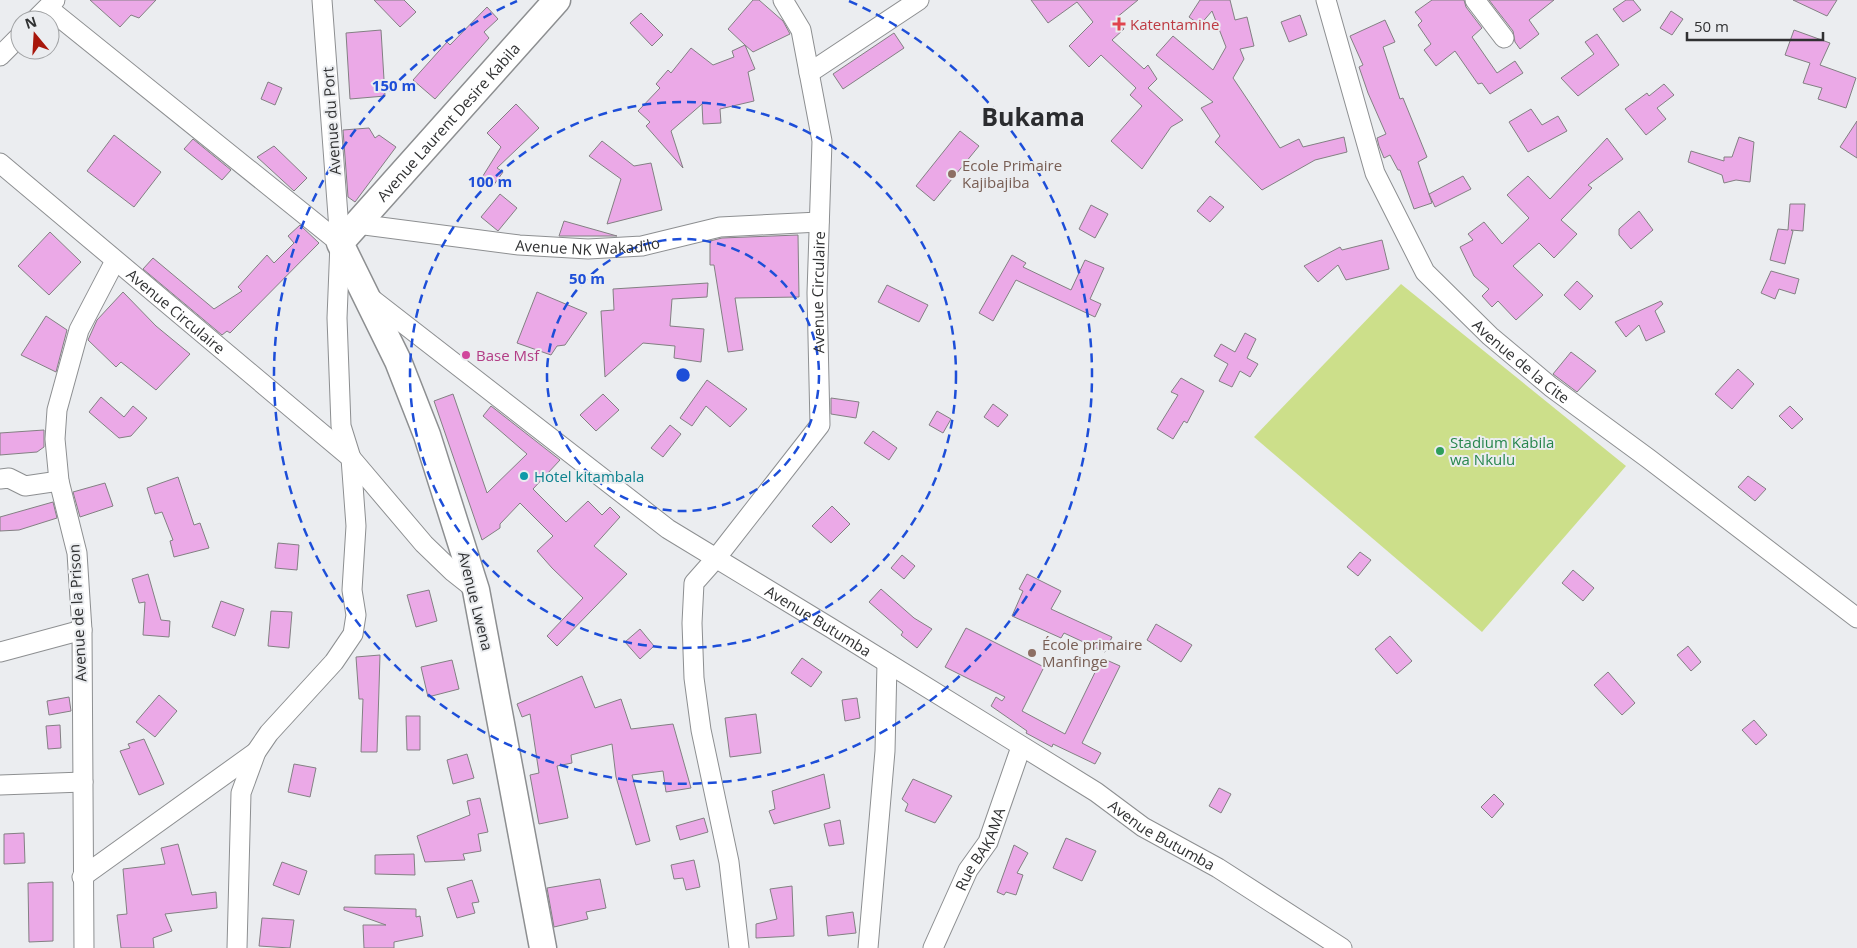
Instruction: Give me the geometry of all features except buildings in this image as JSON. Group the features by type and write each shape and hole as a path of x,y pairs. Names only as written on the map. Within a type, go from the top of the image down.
{"main road":[{"name":"Avenue Laurent Desire Kabila","path":"348,233 557,0"},
{"name":"Avenue Lwena","path":"348,233 366,294 398,361 427,435 476,590 543,948"}],"street":[{"name":"Avenue du Port","path":"322,0 348,233 337,318 341,426 351,458"},
{"name":"Avenue Circulaire","path":"739,948 729,862 701,730 694,678 692,623 694,583 717,557 820,425 817,293 822,141 801,30 783,0"},
{"path":"809,74 919,0"},
{"name":"Avenue de la Cite","path":"1326,0 1375,173 1425,272 1490,336 1551,387 1649,459 1857,618"},
{"path":"1475,0 1504,38"},
{"path":"46,9 348,233"},
{"path":"0,56 10,46"},
{"name":"Avenue Circulaire","path":"0,163 351,458"},
{"name":"Avenue NK Wakadilo","path":"348,233 588,249 642,246 720,227 819,222"},
{"name":"Avenue de la Prison","path":"84,948 82,877 82,630 77,553 59,481 55,439 57,410 79,330 115,261"},
{"name":"Avenue Butumba","path":"366,294 668,529 717,557 887,662 1096,792 1143,827 1218,868 1342,948"},
{"path":"351,458 424,544 452,571 476,590"},
{"path":"237,948 241,793 256,752 269,733 334,662 352,634 356,615 352,590 356,526 351,458"},
{"path":"0,479 9,478 25,486 59,481"},
{"path":"0,652 82,630"},
{"path":"868,948 885,751 887,662"},
{"name":"Rue BAKAMA","path":"934,948 968,870 988,842 1021,747"},
{"path":"82,877 256,752"},
{"path":"0,785 82,782"}],"green space":[{"name":"Stadium Kabila wa Nkulu","path":"1401,284 1626,466 1482,632 1254,437"}],"place":[{"name":"Katentamine","path":"1119,24"},
{"name":"Ecole Primaire Kajibajiba","path":"952,174"},
{"name":"Base Msf","path":"466,355"},
{"name":"Stadium Kabila wa Nkulu","path":"1440,451"},
{"name":"Hotel kitambala","path":"524,476"},
{"name":"École primaire Manfinge","path":"1032,653"}],"district":[{"name":"Bukama","path":"1033,116"}]}
